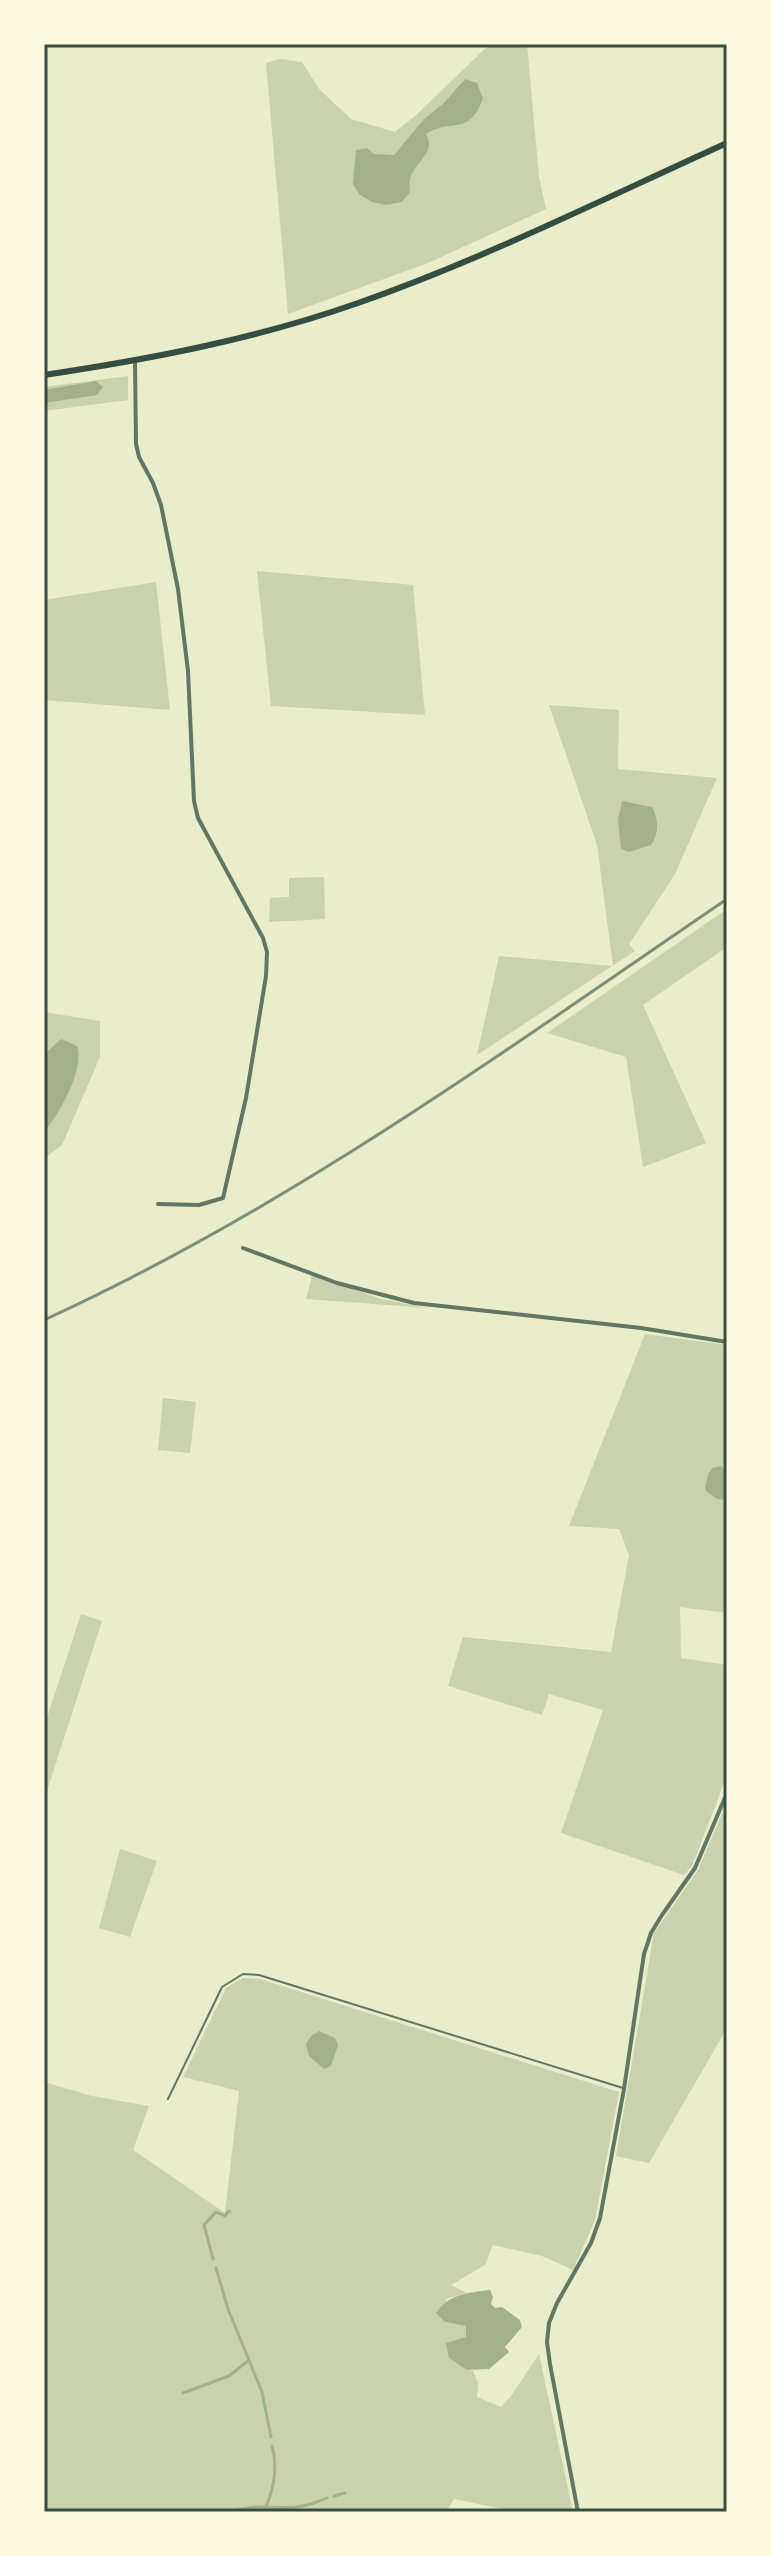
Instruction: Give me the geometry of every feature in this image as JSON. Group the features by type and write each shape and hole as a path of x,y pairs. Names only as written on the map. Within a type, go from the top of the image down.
{"main road":[{"path":"44,375 135,362 273,330 358,303 463,261 727,143"}],"street":[{"path":"135,362 136,444 161,505 178,589 188,671 194,801 198,818 263,938 267,962 246,1098 223,1198 199,1205 158,1204"},
{"path":"243,1248 380,1297 641,1328 727,1342"},
{"path":"578,2512 550,2364 547,2342 549,2323 591,2243 600,2218 624,2089 644,1954 651,1933 695,1868 727,1793"}],"lane":[{"path":"168,2099 222,1987 243,1974 259,1975 624,2089"}],"shaded area":[{"path":"490,44 527,44 539,177 546,209 428,263 288,314 266,63 280,59 302,62 320,90 351,119 395,132"},
{"path":"465,79 477,83 483,99 477,111 465,123 426,134 429,147 413,173 410,192 402,202 386,205 372,202 359,194 353,184 356,150 367,148 374,154 394,155 424,119 444,103"},
{"path":"128,376 128,400 44,411 44,387"},
{"path":"96,381 103,387 97,395 44,403 44,390"},
{"path":"257,571 413,585 425,715 271,706"},
{"path":"156,582 170,710 44,700 44,600"},
{"path":"549,705 619,710 618,769 717,778 675,874 629,944 635,951 613,966 597,845"},
{"path":"622,801 652,807 657,826 651,845 629,852 621,849 618,820"},
{"path":"324,877 325,919 269,922 270,898 289,897 289,878"},
{"path":"727,909 727,947 643,1005 706,1143 643,1167 626,1057 547,1033"},
{"path":"499,956 612,966 477,1055"},
{"path":"44,1012 100,1021 100,1057 62,1145 44,1159"},
{"path":"61,1039 77,1046 77,1068 63,1103 44,1133 44,1064 48,1051"},
{"path":"312,1275 381,1299 428,1308 306,1299"},
{"path":"645,1334 727,1345 727,1613 680,1607 681,1658 727,1665 727,1775 692,1866 684,1875 561,1833 603,1710 549,1694 542,1715 448,1686 463,1637 611,1652 629,1555 619,1529 569,1526"},
{"path":"163,1398 196,1402 190,1453 158,1450"},
{"path":"721,1466 727,1474 726,1500 717,1499 705,1490 708,1474 713,1468"},
{"path":"81,1614 102,1621 44,1800 44,1727"},
{"path":"727,1802 727,2028 649,2163 616,2156 654,1933 698,1870"},
{"path":"120,1849 157,1861 130,1937 99,1928"},
{"path":"243,1978 260,1979 619,2092 595,2220 573,2270 542,2256 493,2245 485,2265 451,2285 467,2293 446,2299 445,2322 467,2326 467,2370 473,2371 478,2383 477,2397 501,2407 539,2354 573,2512 518,2512 454,2499 446,2512 44,2512 44,2082 92,2096 149,2106 133,2150 225,2213 239,2091 183,2077 226,1988"},
{"path":"319,2031 335,2038 338,2045 331,2066 324,2069 309,2056 306,2044"},
{"path":"490,2290 493,2297 491,2304 495,2308 502,2307 520,2320 522,2327 505,2347 509,2352 489,2369 467,2370 449,2358 446,2343 466,2337 466,2326 445,2322 436,2313 453,2298"}],"waterway":[{"path":"213,2259 204,2225 216,2212 225,2216 229,2211"},
{"path":"216,2268 228,2309 262,2392 271,2437"},
{"path":"183,2393 229,2376 249,2360"},
{"path":"263,2512 274,2479 272,2446"},
{"path":"334,2496 345,2493"},
{"path":"231,2512 256,2507 300,2506 327,2498"}],"railway":[{"path":"44,1320 135,1276 310,1177 478,1069 727,899"}]}
